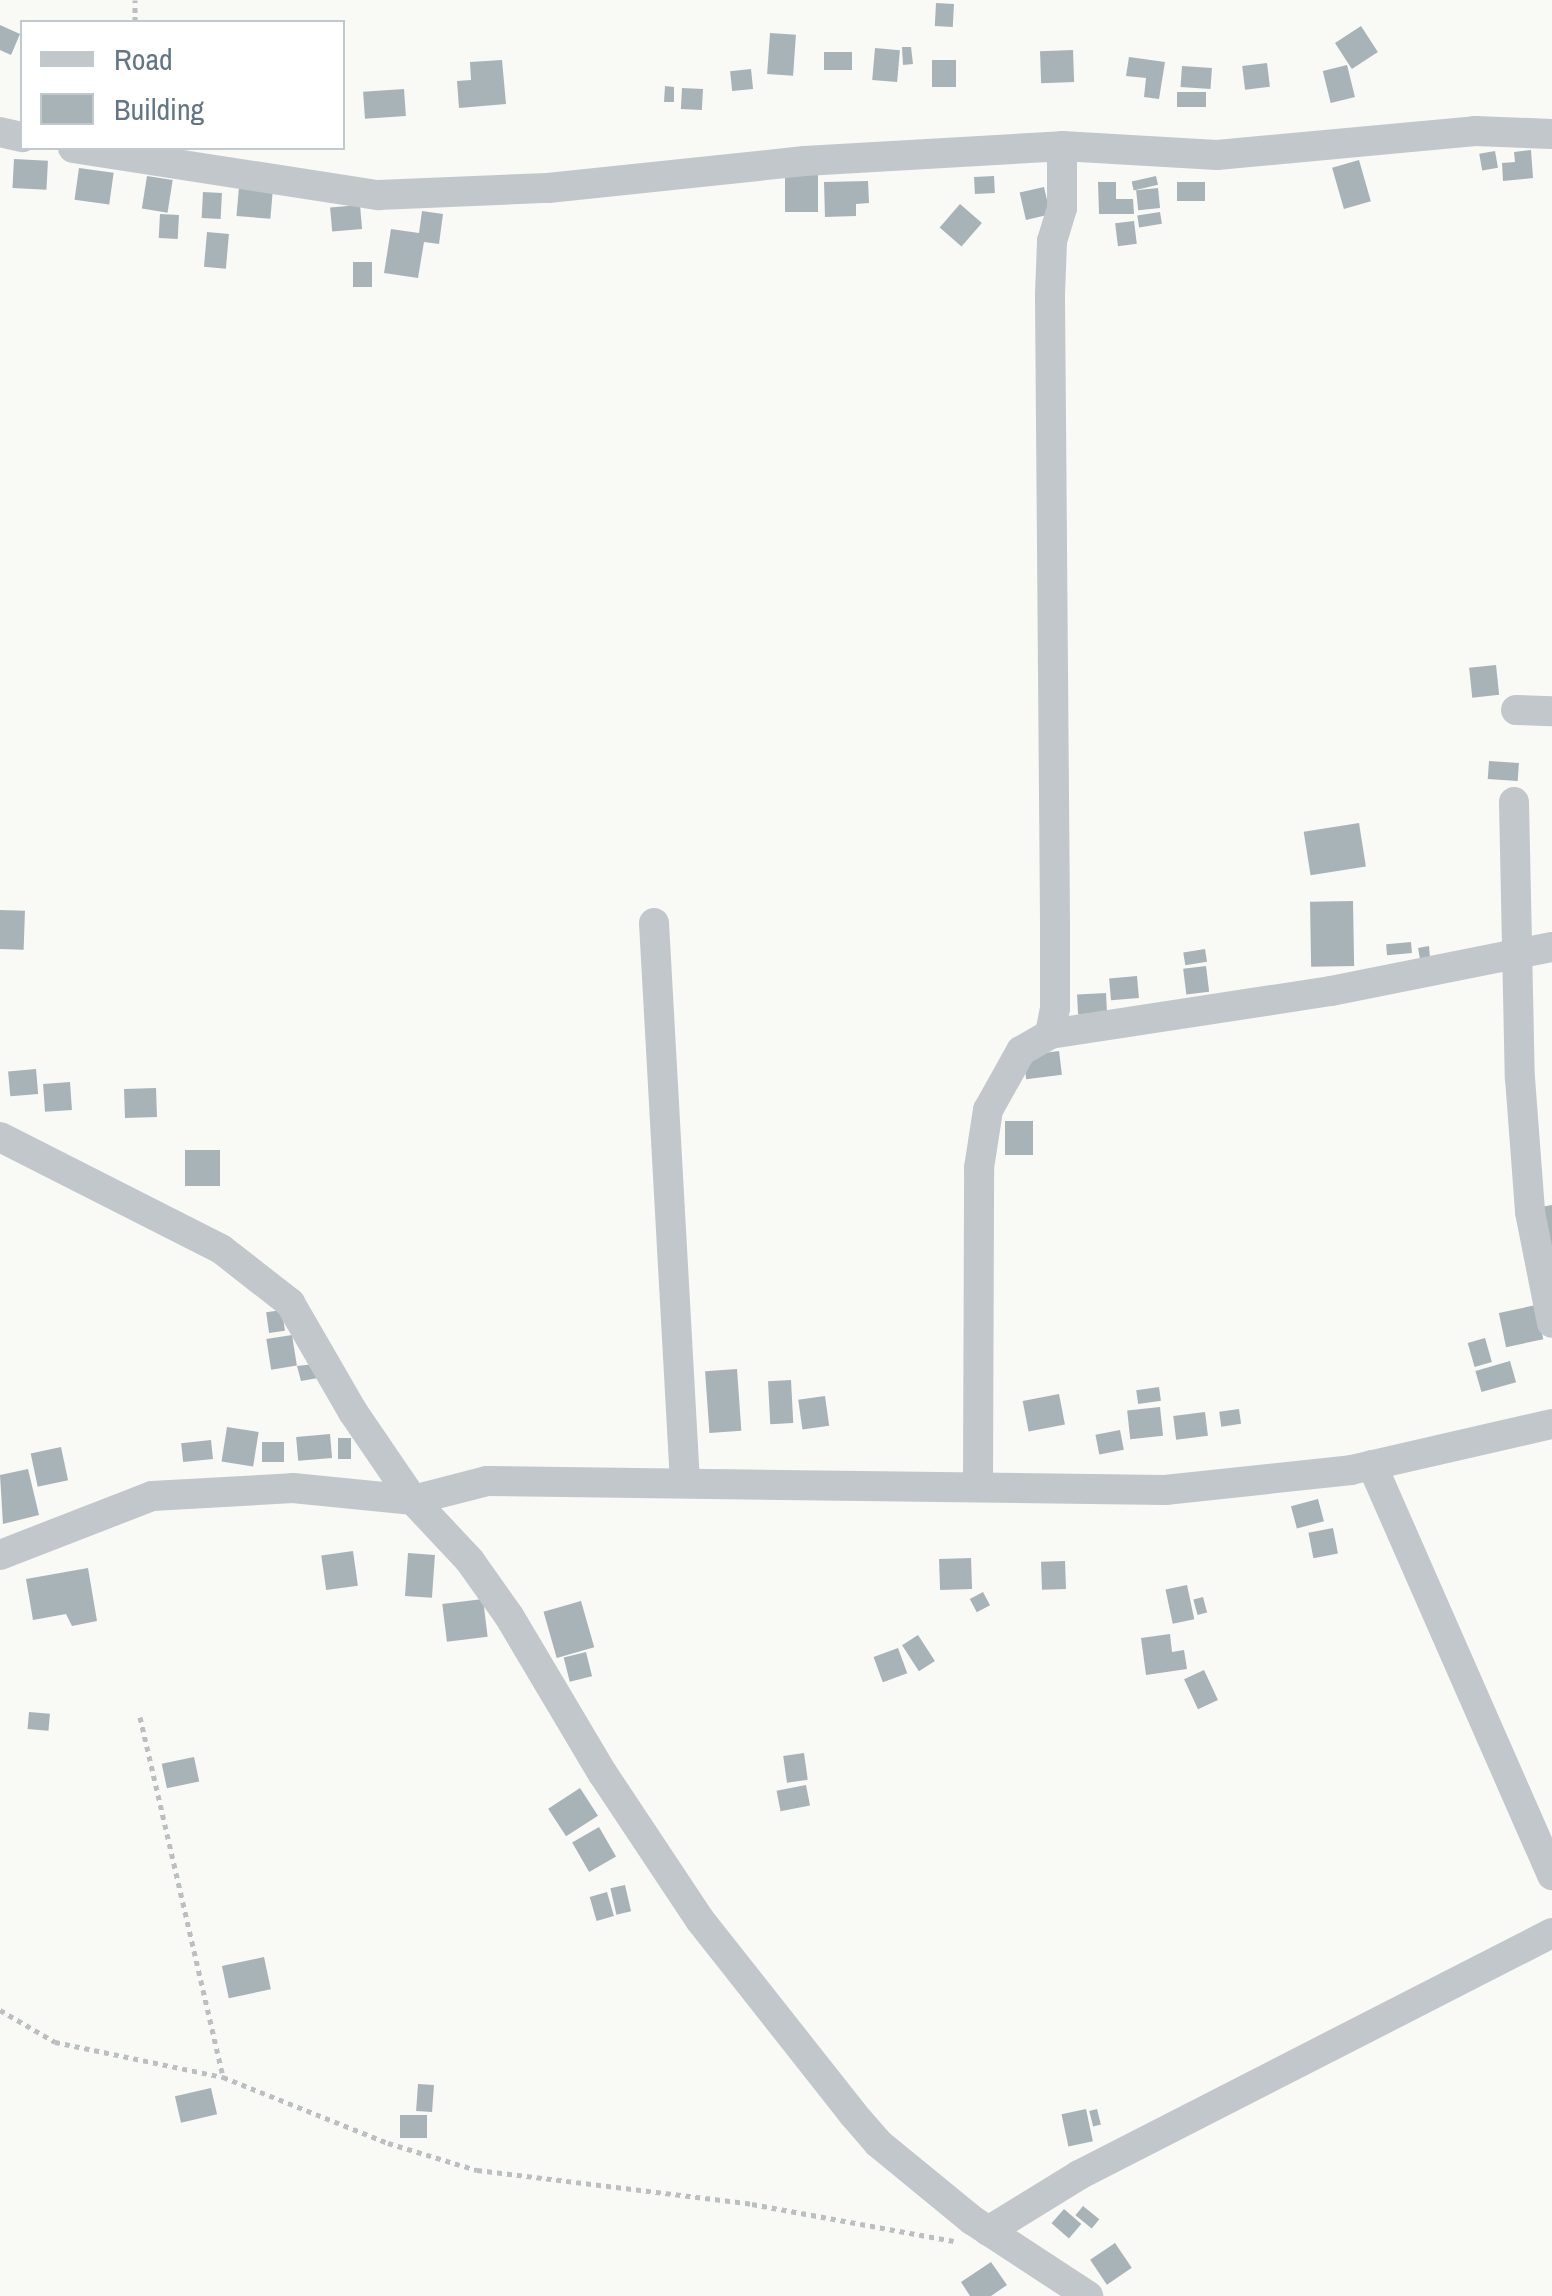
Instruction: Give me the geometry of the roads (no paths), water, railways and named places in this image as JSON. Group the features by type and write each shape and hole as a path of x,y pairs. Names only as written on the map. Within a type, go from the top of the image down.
{"street":[{"path":"86,150 378,195 548,188 805,162 1062,146 1217,155 1475,132 1552,134"},
{"path":"1050,1034 1055,1008 1055,920 1050,294 1052,241 1062,208 1062,146"},
{"path":"1516,710 1552,711"},
{"path":"1514,802 1516,951 1537,1109 1530,1212 1552,1323"},
{"path":"654,923 685,1483"},
{"path":"978,1486 979,1168 988,1110 1021,1052 1050,1034 1330,992 1516,951 1552,947"},
{"path":"0,1136 220,1249 290,1303 353,1412 413,1500 470,1562 509,1616 603,1774 724,1950 878,2143 988,2231 1087,2296"},
{"path":"0,1555 152,1496 293,1488 413,1500 488,1481 1165,1490 1372,1465 1552,1424"},
{"path":"1372,1465 1552,1875"},
{"path":"988,2231 1078,2175 1552,1934"}]}
